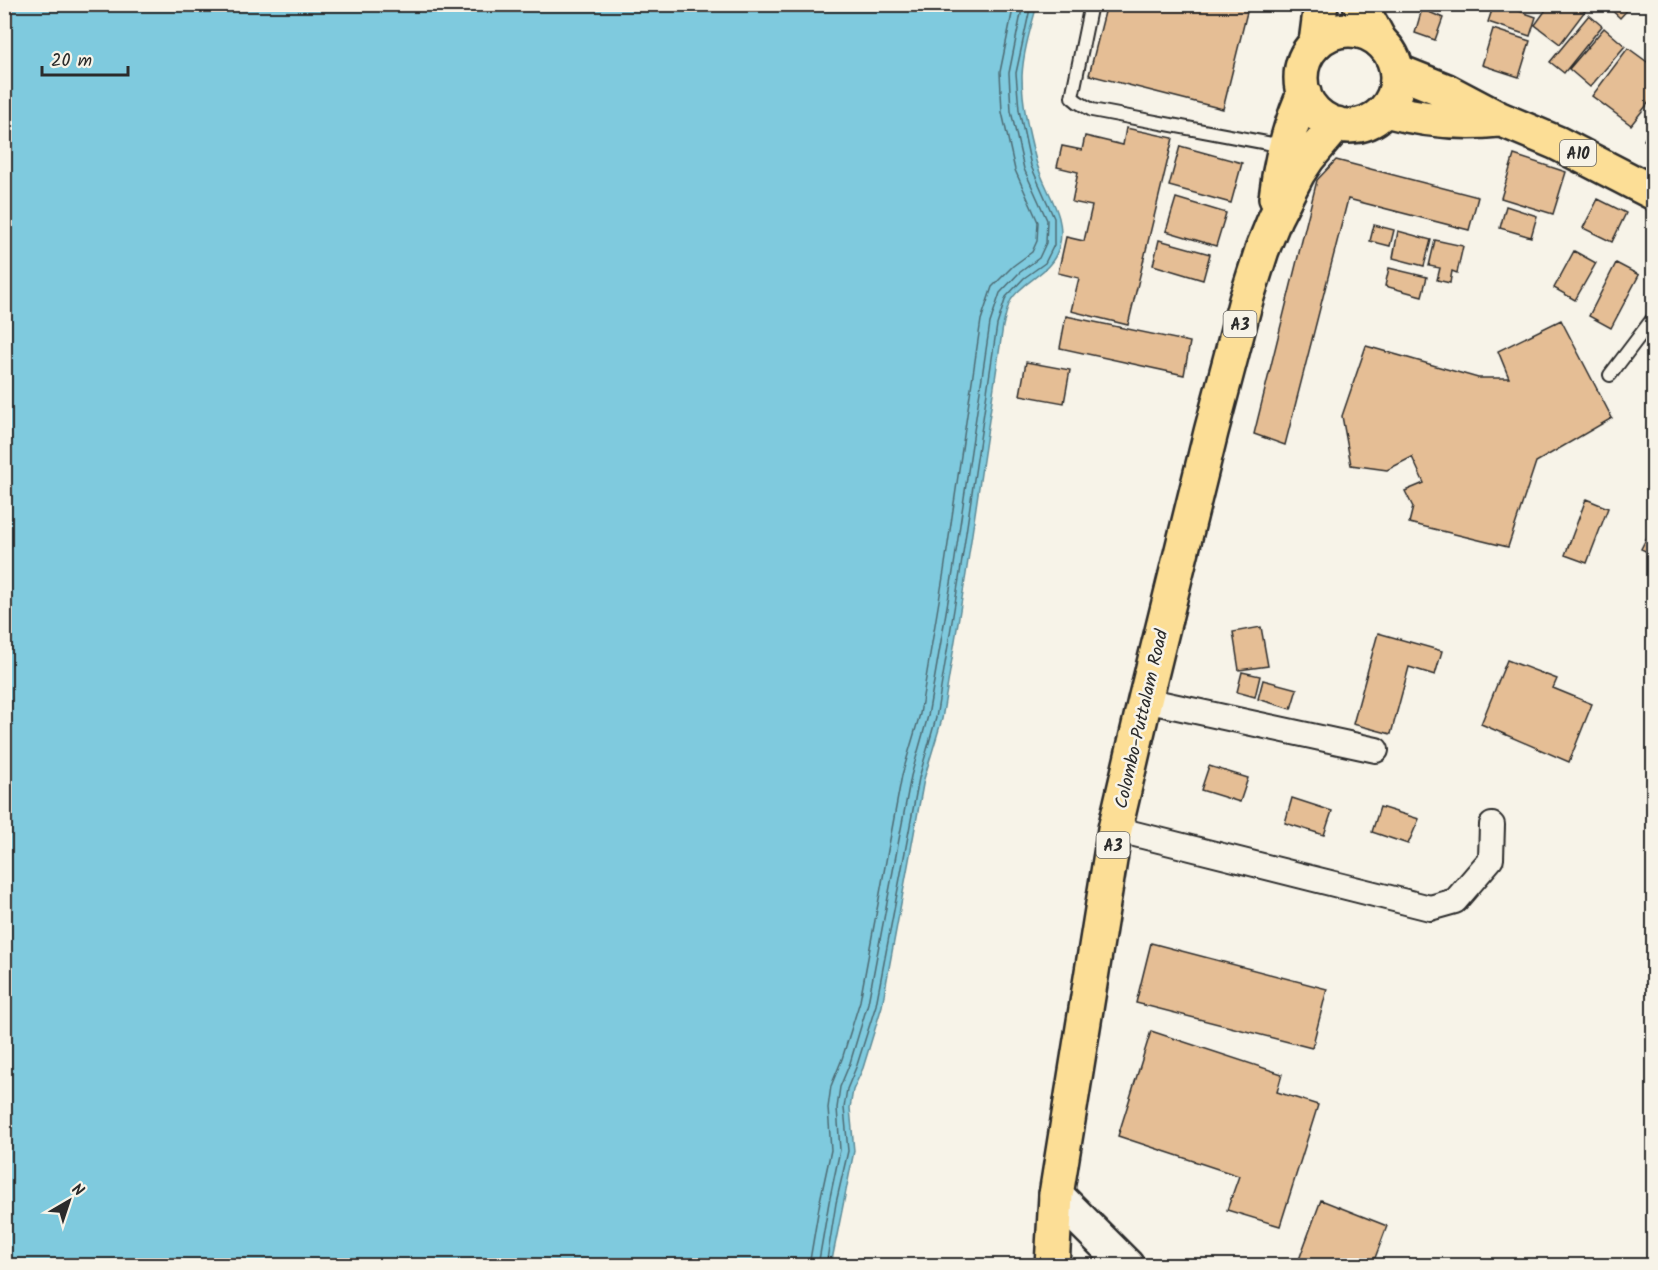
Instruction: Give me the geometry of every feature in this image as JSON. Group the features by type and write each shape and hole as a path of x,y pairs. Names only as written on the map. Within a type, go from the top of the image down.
{"main road":[{"path":"1316,43 1321,4"},
{"path":"1360,4 1380,41 1388,50 1397,71 1397,85 1393,99 1385,110 1363,124 1350,126 1323,118 1311,107 1304,93 1302,80 1303,67 1316,43 1340,30 1354,30 1380,41"},
{"name":"A10","path":"1397,71 1447,91 1500,119 1557,143 1653,193"},
{"name":"Colombo-Puttalam Road","path":"1275,218 1284,146 1304,93"},
{"name":"A10","path":"1385,110 1430,119 1475,122 1500,119"},
{"name":"Colombo-Puttalam Road","path":"1052,1266 1056,1195 1115,829 1144,700 1244,311 1262,250 1275,218 1308,158 1337,124"}],"street":[{"path":"1144,700 1376,750"},
{"path":"1115,829 1430,908 1455,901 1491,859 1492,825"},
{"path":"1056,1195 1127,1266"}],"lane":[{"path":"1091,4 1072,97 1078,102 1092,110 1284,146"},
{"path":"1610,375 1653,317"}],"water":[{"path":"5,4 1037,5 1024,58 1023,98 1036,161 1058,214 1061,235 1059,247 1050,264 1023,286 1011,300 1003,326 942,719 924,779 882,1006 863,1068 853,1090 850,1108 854,1151 831,1265 5,1265"}],"building":[{"path":"1107,4 1249,4 1223,109 1089,75"},
{"path":"1494,4 1516,4 1521,6 1519,11 1536,17 1530,36 1488,22"},
{"path":"1550,4 1576,4 1585,11 1560,44 1535,25"},
{"path":"1605,4 1631,4 1632,5 1620,18"},
{"path":"1422,9 1443,18 1435,40 1415,33"},
{"path":"1589,15 1602,26 1564,73 1550,62"},
{"path":"1604,28 1625,46 1590,87 1569,69"},
{"path":"1493,29 1530,41 1519,77 1482,65"},
{"path":"1628,48 1654,67 1654,96 1631,125 1592,96"},
{"path":"1654,123 1654,145 1644,140"},
{"path":"1126,128 1173,138 1128,325 1071,311 1079,278 1058,273 1066,237 1084,241 1092,206 1072,202 1078,172 1057,167 1062,146 1082,150 1085,136 1123,145"},
{"path":"1180,146 1242,163 1231,203 1169,186"},
{"path":"1514,155 1566,172 1553,214 1501,198"},
{"path":"1336,160 1478,197 1469,230 1348,199 1285,445 1254,434 1317,180"},
{"path":"1176,198 1226,213 1216,246 1166,231"},
{"path":"1598,199 1626,213 1612,242 1583,228"},
{"path":"1506,206 1537,216 1531,237 1500,228"},
{"path":"1374,225 1394,230 1390,246 1370,241"},
{"path":"1398,231 1431,240 1424,266 1393,258"},
{"path":"1159,240 1210,254 1203,280 1153,265"},
{"path":"1435,240 1463,246 1457,273 1452,271 1450,283 1437,280 1440,268 1429,266"},
{"path":"1574,251 1596,263 1575,300 1554,288"},
{"path":"1616,263 1639,275 1611,328 1589,316"},
{"path":"1389,268 1427,277 1422,296 1385,286"},
{"path":"1066,316 1190,342 1184,375 1060,348"},
{"path":"1561,320 1612,418 1536,462 1508,547 1409,523 1413,507 1405,491 1424,483 1412,457 1387,470 1351,465 1342,416 1366,346 1478,378 1509,378 1498,351"},
{"path":"1026,362 1070,370 1064,403 1020,395"},
{"path":"1586,499 1608,508 1587,563 1565,555"},
{"path":"1650,531 1654,533 1654,555 1641,549"},
{"path":"1261,627 1268,666 1239,670 1233,632"},
{"path":"1378,633 1442,651 1435,675 1409,667 1391,734 1353,724"},
{"path":"1507,660 1557,679 1553,688 1592,704 1569,762 1481,724"},
{"path":"1242,672 1260,676 1255,697 1237,692"},
{"path":"1263,680 1297,689 1291,709 1258,699"},
{"path":"1209,766 1248,778 1240,802 1201,790"},
{"path":"1292,798 1332,811 1324,835 1285,823"},
{"path":"1380,807 1419,819 1408,844 1372,832"},
{"path":"1151,943 1327,989 1312,1048 1136,1003"},
{"path":"1151,1031 1282,1074 1277,1092 1318,1105 1280,1226 1227,1210 1239,1176 1118,1136"},
{"path":"1321,1200 1387,1226 1372,1266 1297,1265"}]}
